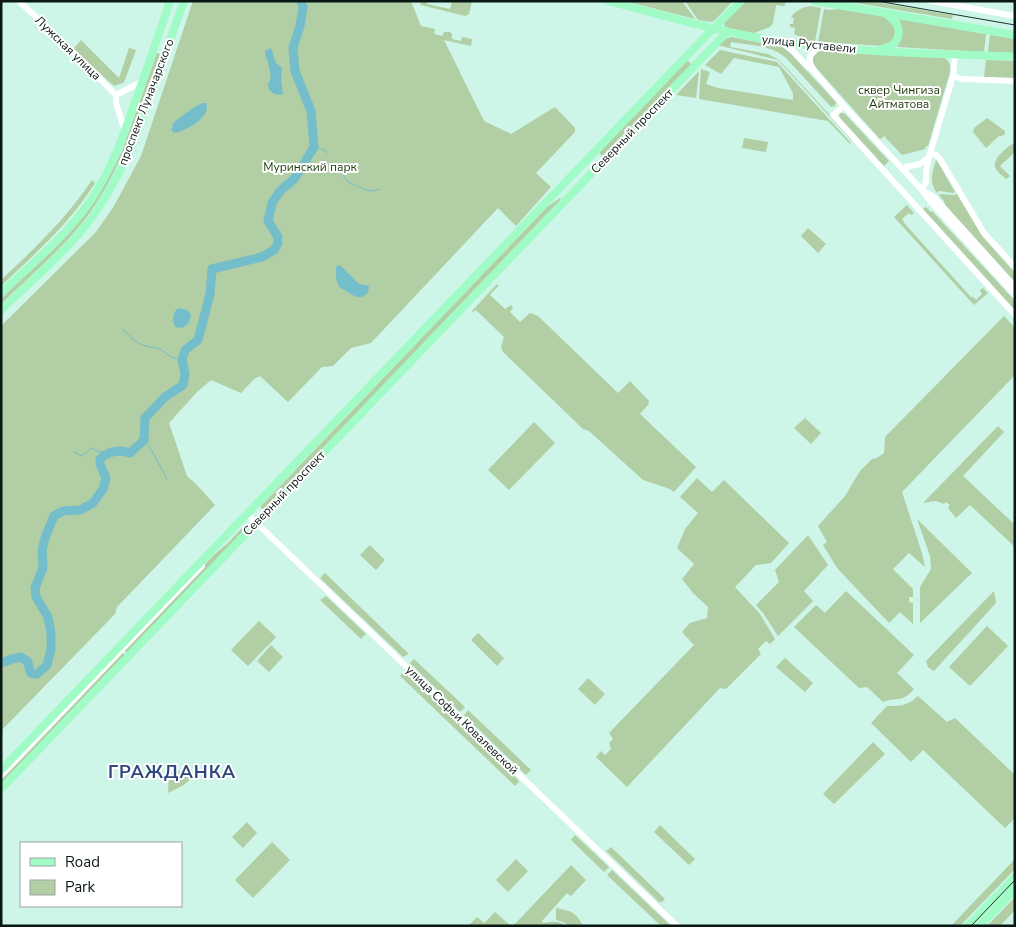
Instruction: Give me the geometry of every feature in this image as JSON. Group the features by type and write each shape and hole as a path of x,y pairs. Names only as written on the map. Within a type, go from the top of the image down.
{"main road":[{"name":"проспект Луначарского","path":"1,294 76,220 101,184 114,160 125,131 170,1"},
{"name":"проспект Луначарского","path":"1,310 69,245 99,208 126,160 184,1"},
{"name":"улица Руставели","path":"608,1 727,32 781,42 878,50 1015,57"},
{"name":"Северный проспект","path":"1,770 218,543 248,516 741,1"},
{"path":"816,1 1015,34"},
{"path":"878,50 888,48 893,44 899,30 898,25 884,13"},
{"name":"Северный проспект","path":"1,789 727,32"},
{"path":"154,47 162,49 165,53"},
{"path":"688,55 696,63"},
{"path":"558,190 567,198"},
{"path":"968,926 1015,877"},
{"path":"980,926 1015,889"}],"street":[{"name":"Лужская улица","path":"19,1 116,95"},
{"path":"931,1 1015,16"},
{"path":"781,42 813,70"},
{"path":"819,46 810,56 813,70 921,188 930,201 1015,295"},
{"path":"921,188 926,182 926,172 952,76 955,54"},
{"path":"952,76 962,79 1015,81"},
{"path":"125,131 116,103 116,95 143,81"},
{"path":"844,106 833,115 1015,315"},
{"path":"903,169 920,164 930,156 936,155 984,233 1015,267"},
{"path":"921,188 934,197 1015,287"},
{"name":"улица Софьи Ковалевской","path":"248,516 677,926"},
{"name":"Северный проспект","path":"1,776 248,516"}],"green space":[{"name":"Муринский парк","path":"193,1 411,1 421,26 435,29 434,34 442,36 444,32 450,32 452,39 461,41 462,37 472,39 471,46 444,40 484,121 511,134 555,107 575,128 575,132 536,173 551,187 516,226 498,208 371,343 351,348 333,366 322,367 288,402 260,376 254,379 241,393 211,380 197,392 169,423 187,476 215,505 117,607 115,614 1,731 1,326 96,232 114,206 141,156"},
{"path":"419,1 427,1 427,4 450,9 452,1 472,1 469,14 465,16 421,5"},
{"path":"625,1 682,1 695,19"},
{"path":"685,1 733,1 711,22 698,20"},
{"path":"748,1 786,1 786,3 784,6 776,5 773,23 770,27 751,34 725,27 724,22"},
{"path":"845,1 870,1 953,15 952,19"},
{"path":"811,6 821,8 815,42 810,42 794,34 795,28 790,27 790,24 793,24 794,18 791,18 794,13 802,8"},
{"path":"824,9 838,9 886,17 896,26 894,39 884,46 818,42"},
{"path":"899,19 986,34 984,52 898,47 902,32"},
{"path":"990,35 1015,39 1015,53 988,52"},
{"path":"731,37 786,49 836,102 835,106 831,107 781,54 768,48 753,45 731,42 730,47 768,54 779,60 852,141 778,60 717,45"},
{"path":"81,40 119,78 129,48 136,50 123,83 114,86 73,49"},
{"path":"720,50 777,62 851,143 828,121 699,99 701,69 710,72 706,84 718,88 793,100 793,93 779,67 734,58 721,74 705,65"},
{"name":"сквер Чингиза Айтматова","path":"819,50 943,57 947,60 950,65 950,72 928,146 925,149 902,155 884,136 881,139 879,138 812,63 812,56"},
{"path":"157,53 160,55 130,135 103,193 82,223 49,259 1,304 1,299 62,240 96,197 122,151"},
{"path":"986,60 1015,61 1015,79 984,77"},
{"path":"687,61 691,65 602,156 599,153"},
{"path":"699,71 696,98 676,95"},
{"path":"840,113 845,114 889,161 884,166 840,118"},
{"path":"987,118 1005,131 1005,134 999,136 986,148 973,132 974,128"},
{"path":"744,138 768,142 766,152 742,148"},
{"path":"1015,142 1015,152 1000,166 1010,176 1006,179 996,169 995,163 1002,153"},
{"path":"936,160 955,192 939,191 937,193 932,177"},
{"path":"92,180 95,183 63,225 1,286 1,280 61,220"},
{"path":"940,194 957,194 982,236 1015,273 1015,282 945,205"},
{"path":"560,198 264,510 260,507 547,207"},
{"path":"907,205 914,213 911,215 909,213 902,219 904,223 971,297 976,300 982,294 980,290 983,288 988,293 974,305 894,217"},
{"path":"926,207 932,211 1015,301 1015,310 923,209"},
{"path":"808,228 826,244 818,253 801,236"},
{"path":"497,284 499,285 490,295 505,309 511,305 513,308 510,312 520,322 530,313 538,316 618,393 630,381 649,401 640,414 696,467 674,492 643,480 589,431 583,429 503,352 501,347 504,337 476,310 472,311"},
{"path":"1004,316 1015,328 1015,375 902,492 925,567 909,553 893,569 913,589 913,597 909,597 909,602 913,603 913,624 900,612 889,623 837,568 823,545 827,542 818,526 845,496 860,471 872,459 884,453 885,437"},
{"path":"805,418 821,433 811,444 794,428"},
{"path":"534,422 555,443 509,490 488,470"},
{"path":"998,426 1004,432 963,476 1015,523 1015,547 970,505 956,518 948,508 950,505 946,502 944,504 936,501 923,503"},
{"path":"697,478 712,492 724,480 789,543 771,563 756,565 735,587 760,614 775,639 770,644 766,641 758,649 761,654 726,689 720,688 627,787 596,757 601,751 605,755 611,749 609,743 613,739 609,733 694,645 682,632 690,623 707,618 708,607 682,579 694,564 677,548 685,529 698,513 680,497"},
{"path":"917,519 972,573 920,623 920,587 931,569 930,556"},
{"path":"242,528 244,530 127,653 124,650"},
{"path":"808,535 828,565 804,591 813,601 778,636 756,605 779,582 775,570"},
{"path":"370,545 385,560 376,570 360,555"},
{"path":"325,573 409,654 403,657 320,578"},
{"path":"846,591 914,655 897,673 914,689 906,697 883,702 867,687 859,688 794,627 816,605 825,613"},
{"path":"994,591 996,603 934,671 928,667 926,661"},
{"path":"326,596 366,634 361,639 320,600"},
{"path":"259,621 276,637 248,666 231,650"},
{"path":"987,626 1008,646 970,686 949,667"},
{"path":"478,633 504,658 497,666 471,640"},
{"path":"271,645 283,657 269,672 257,661"},
{"path":"122,652 125,655 1,784 1,778"},
{"path":"785,658 813,683 805,692 776,667"},
{"path":"414,659 465,707 460,712 410,663"},
{"path":"405,671 518,780 519,782 515,786 400,676"},
{"path":"588,678 605,694 595,705 578,689"},
{"path":"918,696 947,722 955,718 1015,775 1015,818 1005,828 923,750 911,762 871,723 887,706 904,705"},
{"path":"468,710 531,770 526,775 464,715"},
{"path":"873,742 885,754 834,804 823,794"},
{"path":"173,771 196,774 184,785 168,793 169,773"},
{"path":"247,822 257,833 243,848 232,837"},
{"path":"660,825 695,859 689,865 654,832"},
{"path":"575,835 609,867 604,872 571,840"},
{"path":"272,842 290,860 253,898 235,880"},
{"path":"611,847 665,899 662,902 659,902 606,851"},
{"path":"516,859 528,871 508,892 496,880"},
{"path":"1015,859 1015,869 960,926 951,926"},
{"path":"571,865 586,880 571,896 567,893 542,921 543,923 558,922 566,926 513,926"},
{"path":"612,870 671,926 661,926 607,875"},
{"path":"1015,897 1015,910 1000,926 987,926"},
{"path":"556,908 572,912 582,924 580,926 569,926 556,920"},
{"path":"495,912 511,926 468,926 477,917 484,923"}],"water":[{"path":"271,48 276,63 282,68 283,94 281,95 269,90 268,84 271,78 265,51"},
{"path":"202,103 206,103 207,108 202,118 191,126 174,133 171,129 174,122"},
{"path":"340,265 359,284 369,286 368,293 362,297 356,297 339,287 336,278 336,267"},
{"path":"178,308 187,310 191,315 188,324 181,328 175,327 173,322 173,317"}],"waterway":[{"path":"1,663 21,657 28,662 31,673 34,674 37,674 47,665 51,649 51,633 48,617 36,597 35,588 43,568 42,551 45,538 54,516 63,511 80,510 93,503 103,489 106,478 100,464 100,459 114,452 130,453 144,440 145,418 165,397 183,385 185,374 182,360 185,350 198,340 210,294 212,269 262,257 274,250 278,243 278,237 268,221 272,203 280,191 295,178 314,147 311,111 295,71 293,48 300,26 303,7 301,1"},
{"path":"314,147 325,150 327,153"},
{"path":"331,163 342,173 348,182 366,190 380,189"},
{"path":"122,329 139,343 158,348 176,359"},
{"path":"144,440 167,479"},
{"path":"74,452 82,456 91,448 99,452 108,453"}],"tram line":[{"path":"877,1 1015,25"},
{"path":"971,926 1015,880"}],"district":[{"name":"ГРАЖДАНКА","path":"172,772"}]}
